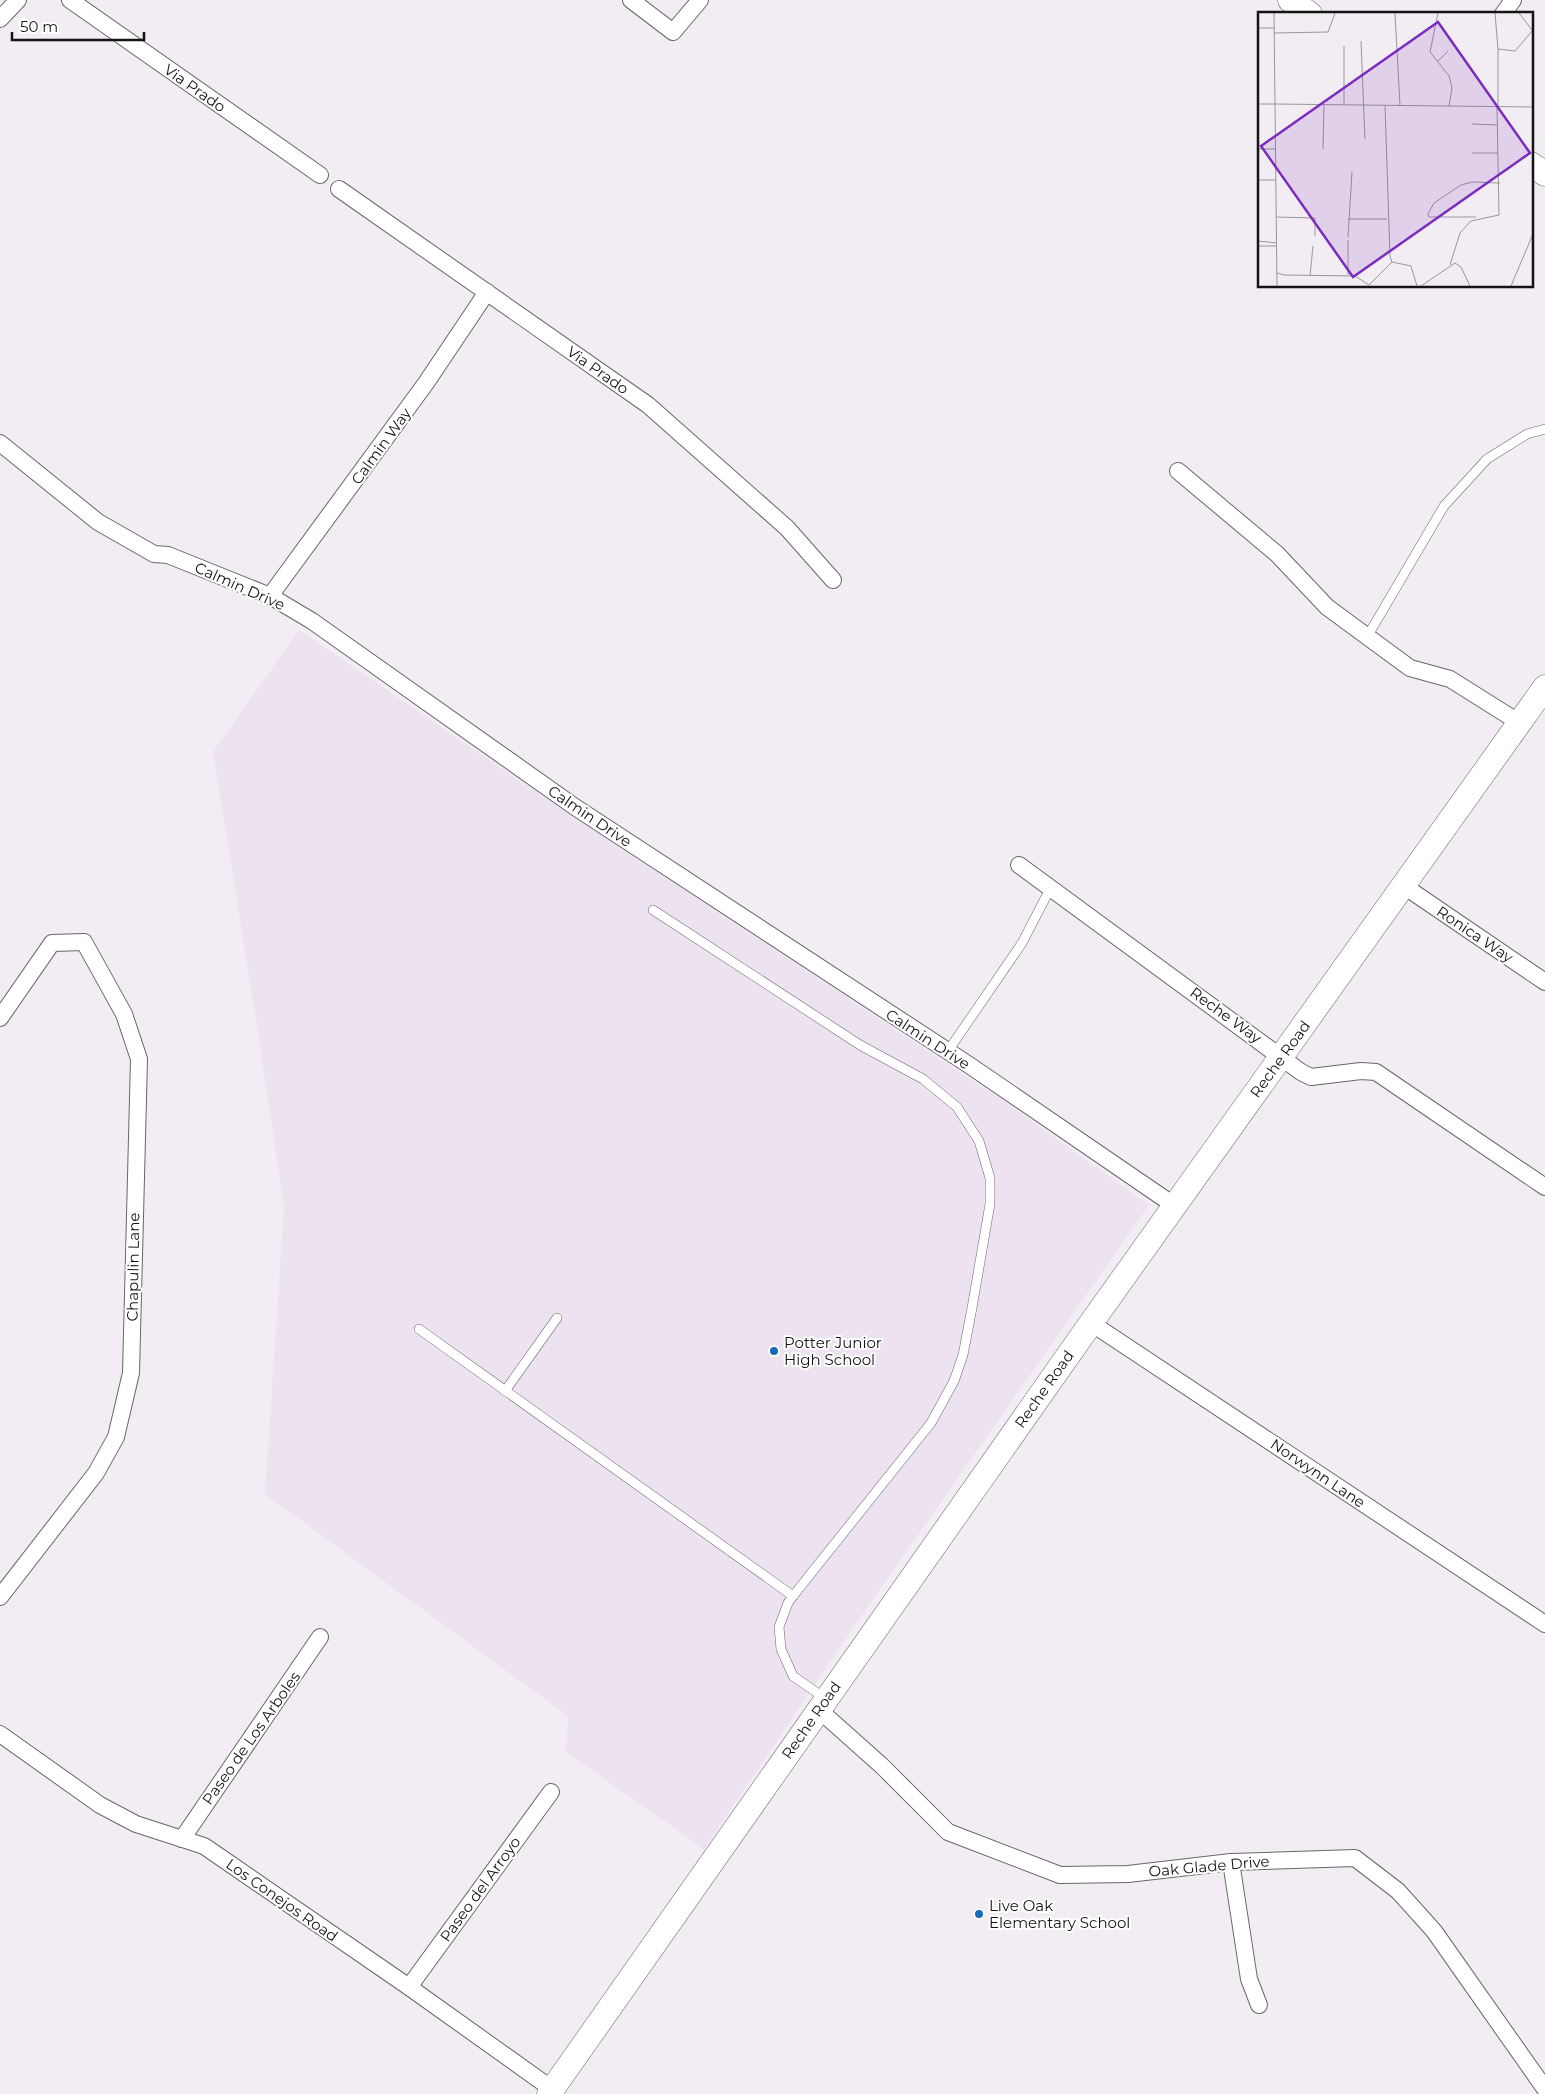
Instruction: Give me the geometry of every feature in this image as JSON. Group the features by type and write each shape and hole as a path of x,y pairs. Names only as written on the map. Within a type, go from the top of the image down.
{"main road":[{"path":"1290,0 1307,12"},
{"path":"1532,165 1545,174"},
{"name":"Reche Road","path":"551,2092 1091,1322 1545,688"}],"street":[{"path":"0,19 18,0"},
{"name":"Via Prado","path":"70,0 320,175"},
{"path":"631,0 673,32 700,0"},
{"path":"1504,12 1513,0"},
{"name":"Via Prado","path":"339,189 648,405 787,528 832,580"},
{"name":"Calmin Way","path":"270,596 426,383 487,292"},
{"name":"Calmin Drive","path":"0,443 98,522 117,534 154,554 168,555 270,596 312,621 575,808 948,1052 1175,1206"},
{"path":"1178,471 1277,554 1327,607 1410,668 1450,679 1520,723"},
{"name":"Reche Way","path":"1019,865 1311,1077 1360,1071 1376,1072 1545,1187"},
{"name":"Ronica Way","path":"1404,886 1545,982"},
{"name":"Chapulin Lane","path":"0,1018 52,943 84,942 124,1014 138,1059 131,1373 116,1437 96,1473 0,1597"},
{"name":"Norwynn Lane","path":"1091,1322 1545,1624"},
{"name":"Paseo de Los Arboles","path":"182,1839 320,1637"},
{"name":"Oak Glade Drive","path":"822,1704 948,1832 1060,1875 1128,1874 1231,1862 1355,1858 1398,1891 1434,1931 1545,2089"},
{"name":"Los Conejos Road","path":"0,1734 100,1805 136,1824 204,1846 409,1987 551,2092"},
{"name":"Paseo del Arroyo","path":"409,1987 551,1792"},
{"path":"1231,1862 1249,1979 1259,2005"}],"lane":[{"path":"1367,636 1444,506 1487,459 1527,434 1545,429"},
{"path":"948,1052 1022,943 1051,887"},
{"path":"653,910 860,1046 923,1079 956,1107 979,1141 990,1178 990,1204 972,1308 963,1355 954,1381 931,1423 788,1603 779,1627 781,1649 793,1676 822,1704"},
{"path":"505,1390 557,1318"},
{"path":"419,1329 793,1596"}],"shaded area":[{"path":"299,630 570,815 998,1097 1149,1205 864,1612 704,1849 566,1752 568,1716 265,1494 284,1207 213,752"}],"place":[{"name":"Potter Junior High School","path":"774,1351"},
{"name":"Live Oak Elementary School","path":"979,1914"}]}
